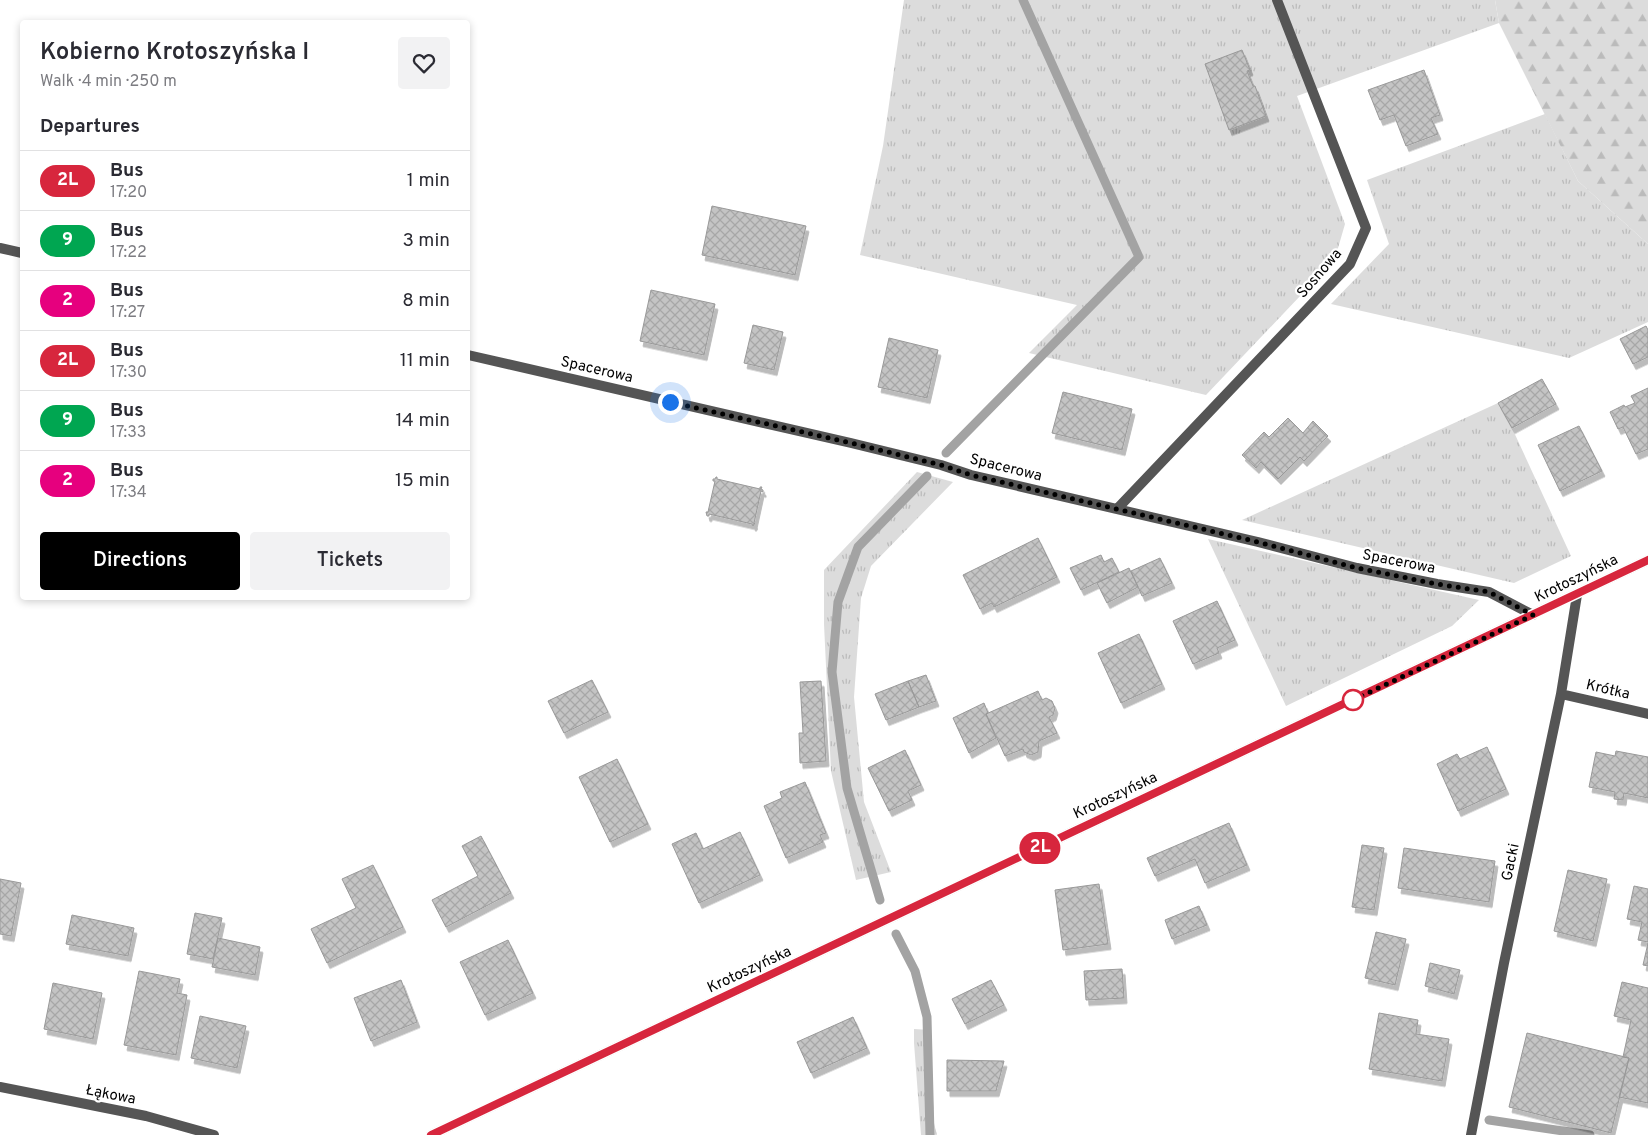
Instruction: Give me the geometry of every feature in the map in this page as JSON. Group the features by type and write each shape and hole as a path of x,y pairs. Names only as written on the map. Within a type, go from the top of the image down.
{"street":[{"name":"Sosnowa","path":"1116,509 1350,264 1366,228 1277,0"},
{"path":"0,248 20,253"},
{"name":"Spacerowa","path":"470,355 851,443 941,465 971,475 1258,542 1357,568 1489,592 1533,615"},
{"name":"Krotoszyńska","path":"432,1135 1648,560"},
{"name":"Gacki","path":"1472,1135 1504,963 1561,694 1577,595"},
{"name":"Krótka","path":"1561,694 1648,714"},
{"name":"Łąkowa","path":"0,1087 146,1116 214,1135"}],"green space":[{"path":"904,0 1495,0 1499,23 1297,96 1345,224 1336,255 1301,295 1206,395 1029,353 1077,305 860,255 883,146"},
{"path":"1495,0 1648,0 1648,244 1578,181 1499,23"},
{"path":"1545,114 1578,181 1648,244 1648,322 1569,358 1331,304 1389,244 1367,180"},
{"path":"1498,403 1512,428 1571,556 1514,583 1242,520"},
{"path":"917,472 953,482 871,566 861,598 854,697 864,802 891,872 856,880 831,771 824,624 824,570"},
{"path":"1208,539 1479,600 1452,626 1286,706"},
{"path":"914,1029 930,1030 934,1123 937,1135 921,1135"}],"building":[{"path":"1242,50 1250,70 1247,71 1253,86 1255,86 1266,116 1229,130 1205,64"},
{"path":"1424,70 1440,115 1431,118 1438,134 1406,146 1394,115 1380,120 1368,90"},
{"path":"712,206 806,226 795,275 702,255"},
{"path":"651,290 715,304 704,355 640,341"},
{"path":"753,325 783,332 774,370 744,363"},
{"path":"1646,326 1648,330 1648,357 1633,364 1620,339"},
{"path":"889,338 938,350 927,398 878,387"},
{"path":"1542,379 1556,404 1512,428 1498,403"},
{"path":"1648,388 1648,449 1636,454 1623,427 1618,429 1610,412 1624,405 1625,407 1635,403 1631,396"},
{"path":"1063,392 1132,409 1122,450 1052,433"},
{"path":"1288,418 1303,433 1313,421 1328,436 1304,461 1300,457 1278,479 1261,462 1256,468 1242,455 1264,432 1269,437"},
{"path":"1579,426 1602,471 1560,491 1538,445"},
{"path":"716,477 717,479 760,489 762,487 763,492 761,491 755,524 753,526 752,524 709,514 707,516 706,512 708,512 715,481 713,479"},
{"path":"1038,538 1057,577 994,607 992,603 980,609 963,575"},
{"path":"1101,555 1104,562 1112,558 1119,572 1081,590 1070,568"},
{"path":"1160,558 1172,583 1142,596 1131,571"},
{"path":"1129,568 1138,587 1107,603 1097,583"},
{"path":"1217,601 1235,640 1217,648 1219,653 1193,664 1173,621"},
{"path":"1139,634 1162,684 1121,703 1098,653"},
{"path":"926,675 936,701 919,707 908,681"},
{"path":"592,680 608,712 564,733 548,701"},
{"path":"821,681 826,761 800,763 799,733 803,733 800,682"},
{"path":"908,681 919,707 886,720 875,694"},
{"path":"1038,691 1042,700 1046,698 1052,701 1055,708 1053,715 1049,717 1057,733 1039,741 1038,752 1031,755 1024,752 1023,749 1005,756 986,714"},
{"path":"984,703 988,713 986,714 996,738 969,753 953,718"},
{"path":"1487,747 1506,789 1458,811 1437,764 1457,754 1460,759"},
{"path":"905,750 921,785 908,791 912,800 889,811 868,768"},
{"path":"1616,751 1648,757 1648,798 1624,793 1623,800 1614,799 1615,792 1589,787 1596,752 1615,756"},
{"path":"617,759 648,824 610,842 579,777"},
{"path":"805,782 826,833 820,835 823,842 786,858 764,806 782,798 780,792"},
{"path":"1229,823 1247,865 1205,883 1195,859 1155,876 1147,858"},
{"path":"740,832 760,875 699,903 672,844 696,833 703,849"},
{"path":"481,836 511,893 446,927 432,900 478,876 462,846"},
{"path":"1362,845 1384,848 1374,910 1352,907"},
{"path":"1404,848 1495,861 1489,902 1398,888"},
{"path":"373,865 403,927 327,963 311,929 356,908 342,879"},
{"path":"1568,870 1607,879 1593,941 1554,931"},
{"path":"0,879 21,883 11,936 0,934"},
{"path":"1099,884 1108,944 1063,950 1055,890"},
{"path":"1634,886 1648,889 1648,942 1638,940 1642,922 1627,919"},
{"path":"1199,906 1207,925 1172,939 1165,920"},
{"path":"195,913 222,918 213,959 187,954"},
{"path":"72,915 134,928 128,956 66,944"},
{"path":"1376,932 1406,939 1395,985 1365,978"},
{"path":"218,938 260,947 255,975 212,967"},
{"path":"508,940 533,993 485,1015 460,962"},
{"path":"1648,943 1648,966 1643,965"},
{"path":"1430,963 1460,970 1454,994 1425,986"},
{"path":"1122,969 1124,998 1086,1000 1084,971"},
{"path":"139,971 180,979 177,993 187,995 176,1055 124,1045"},
{"path":"401,980 417,1022 371,1041 354,998"},
{"path":"991,980 1004,1005 965,1024 952,999"},
{"path":"1622,982 1648,988 1648,1103 1619,1097 1629,1058 1623,1057 1631,1020 1614,1016"},
{"path":"53,983 102,993 93,1039 44,1029"},
{"path":"1379,1013 1418,1020 1416,1034 1449,1039 1442,1081 1369,1069"},
{"path":"200,1016 246,1026 237,1068 191,1058"},
{"path":"853,1017 867,1048 811,1073 797,1042"},
{"path":"1527,1033 1629,1058 1611,1133 1509,1107"},
{"path":"947,1060 1004,1061 996,1091 947,1091"}],"waterway":[{"path":"946,453 1139,257 1023,0"},
{"path":"880,900 847,788 832,672 838,602 858,547 927,476"},
{"path":"896,934 915,971 927,1017 930,1135"},
{"path":"1489,1120 1590,1135"}],"bus line":[{"name":"2L","path":"431,1135 1648,560"}],"route":[{"path":"670,402 851,443 941,465 971,475 1258,542 1357,568 1489,592 1533,615 1353,700"}]}
